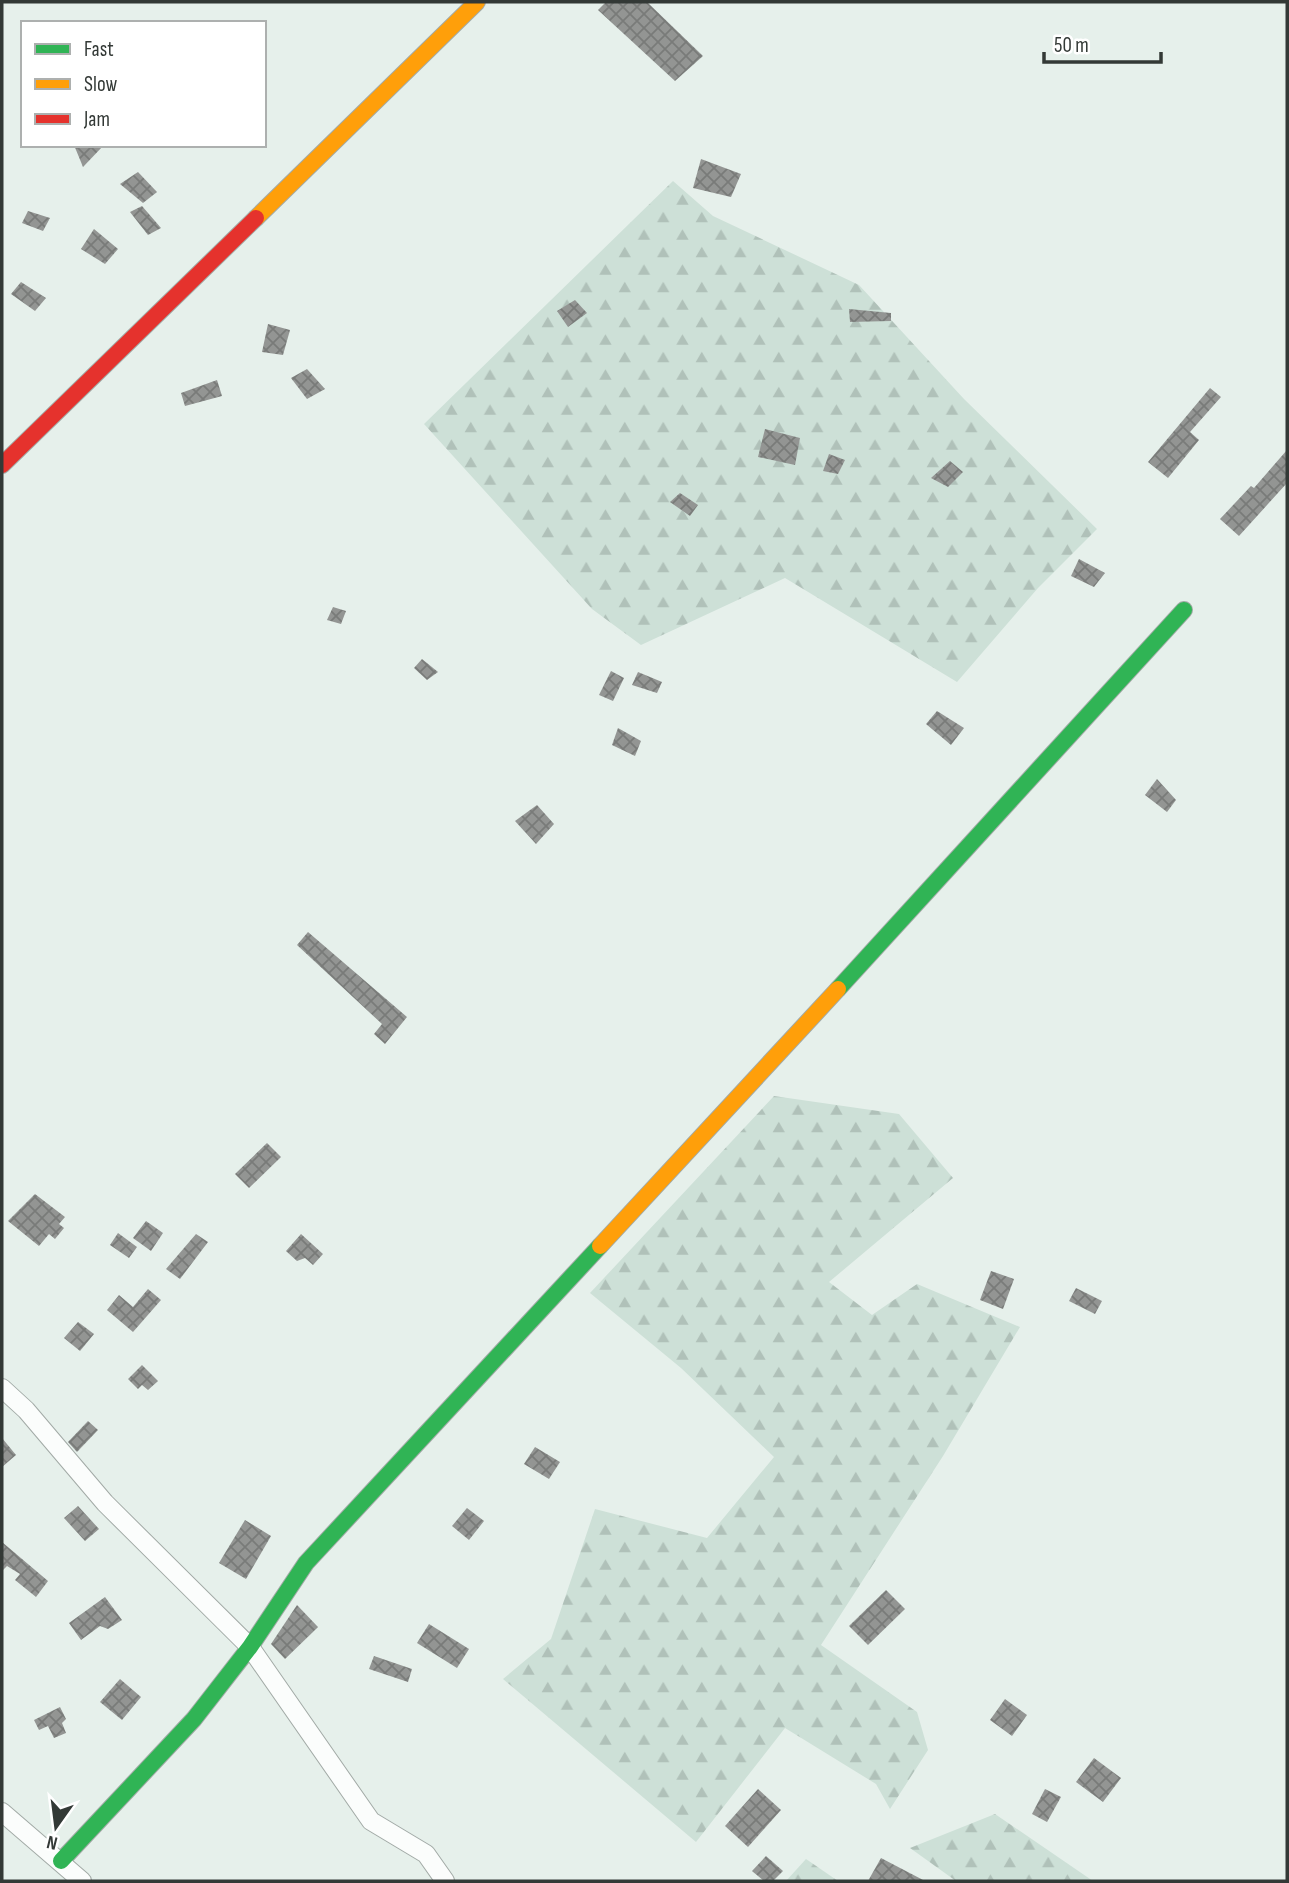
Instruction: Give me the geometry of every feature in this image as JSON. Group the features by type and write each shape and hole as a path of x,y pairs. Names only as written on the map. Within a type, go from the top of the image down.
{"street":[{"path":"2,465 477,2"},
{"path":"61,1861 194,1719 250,1647 306,1563 998,817 1184,610"},
{"path":"2,1388 26,1410 105,1503 250,1647 371,1821 426,1854 445,1881"},
{"path":"2,1812 82,1881"}],"green space":[{"path":"673,181 713,216 859,285 964,399 1097,529 1038,588 957,682 785,578 641,645 592,609 424,424"},
{"path":"774,1096 899,1114 953,1178 829,1282 872,1315 917,1284 1020,1327 943,1456 821,1645 917,1712 928,1750 890,1809 876,1784 785,1728 696,1842 503,1679 551,1639 595,1509 707,1538 774,1457 681,1368 590,1293"},
{"path":"995,1814 1093,1881 956,1881 910,1848"},
{"path":"806,1859 838,1881 786,1881"}],"building":[{"path":"606,2 647,2 703,56 675,81 598,10"},
{"path":"75,147 102,147 83,167"},
{"path":"701,159 741,174 731,197 693,188"},
{"path":"138,172 157,192 143,203 120,184"},
{"path":"142,206 161,228 148,235 130,212"},
{"path":"28,211 50,218 43,231 22,223"},
{"path":"94,229 118,249 105,264 81,249"},
{"path":"21,282 46,298 35,311 11,294"},
{"path":"575,300 587,313 568,327 557,311"},
{"path":"849,309 891,313 891,321 850,322"},
{"path":"268,324 290,330 283,355 262,352"},
{"path":"307,369 325,389 307,399 291,378"},
{"path":"217,380 222,396 185,406 181,393"},
{"path":"1210,388 1221,397 1190,432 1199,440 1168,478 1148,462"},
{"path":"765,429 800,438 795,465 758,457"},
{"path":"1287,450 1287,483 1239,536 1220,519 1251,486 1254,488"},
{"path":"829,454 845,460 838,474 823,471"},
{"path":"950,461 963,472 948,487 931,478"},
{"path":"680,493 698,505 690,516 670,502"},
{"path":"1079,559 1105,573 1094,587 1071,576"},
{"path":"333,607 346,611 341,624 327,620"},
{"path":"422,659 438,672 427,680 414,668"},
{"path":"611,671 624,678 613,701 599,695"},
{"path":"638,672 662,682 657,693 632,685"},
{"path":"937,711 964,728 951,745 926,724"},
{"path":"618,728 641,741 635,756 612,745"},
{"path":"1157,779 1176,800 1167,812 1145,795"},
{"path":"537,805 554,824 536,844 515,821"},
{"path":"308,932 407,1017 385,1044 374,1034 382,1024 297,945"},
{"path":"267,1143 281,1157 249,1188 235,1174"},
{"path":"35,1194 65,1217 59,1224 64,1228 55,1239 49,1234 39,1246 8,1221"},
{"path":"146,1221 163,1233 151,1251 133,1238"},
{"path":"118,1233 137,1247 129,1258 110,1245"},
{"path":"196,1234 208,1242 180,1279 166,1269"},
{"path":"301,1234 323,1254 313,1265 305,1258 297,1261 286,1251"},
{"path":"991,1271 1014,1279 1003,1309 980,1300"},
{"path":"1076,1288 1102,1301 1095,1314 1069,1301"},
{"path":"148,1289 161,1300 133,1332 107,1310 119,1295 133,1307"},
{"path":"78,1322 94,1334 80,1351 64,1338"},
{"path":"142,1365 158,1381 148,1390 142,1385 138,1389 128,1379"},
{"path":"88,1421 98,1430 77,1452 68,1442"},
{"path":"2,1438 16,1455 2,1467"},
{"path":"535,1447 560,1462 549,1479 524,1464"},
{"path":"78,1506 99,1529 85,1541 64,1518"},
{"path":"467,1508 484,1521 469,1540 452,1526"},
{"path":"245,1520 271,1536 246,1579 219,1563"},
{"path":"2,1542 48,1581 36,1597 15,1580 20,1574 7,1566 2,1571"},
{"path":"886,1590 905,1609 868,1645 849,1626"},
{"path":"105,1597 122,1620 108,1629 100,1626 81,1640 69,1623"},
{"path":"297,1605 318,1627 285,1659 271,1644"},
{"path":"429,1624 469,1649 457,1668 417,1643"},
{"path":"374,1656 412,1669 408,1682 369,1669"},
{"path":"120,1679 141,1697 122,1720 100,1702"},
{"path":"1005,1699 1027,1715 1012,1736 990,1720"},
{"path":"60,1707 66,1719 62,1723 66,1733 54,1738 48,1726 39,1730 34,1720"},
{"path":"1094,1758 1121,1778 1103,1802 1076,1782"},
{"path":"758,1789 781,1810 748,1847 725,1826"},
{"path":"1045,1789 1061,1797 1047,1822 1032,1814"},
{"path":"766,1856 783,1871 773,1881 764,1881 752,1871"},
{"path":"881,1858 925,1881 868,1881"}],"traffic: fast":[{"path":"838,989 1184,610"},
{"path":"61,1861 194,1719 250,1647 306,1563 600,1246"}],"traffic: slow":[{"path":"256,218 477,2"},
{"path":"600,1246 838,989"}],"traffic: jam":[{"path":"2,465 256,218"}]}
